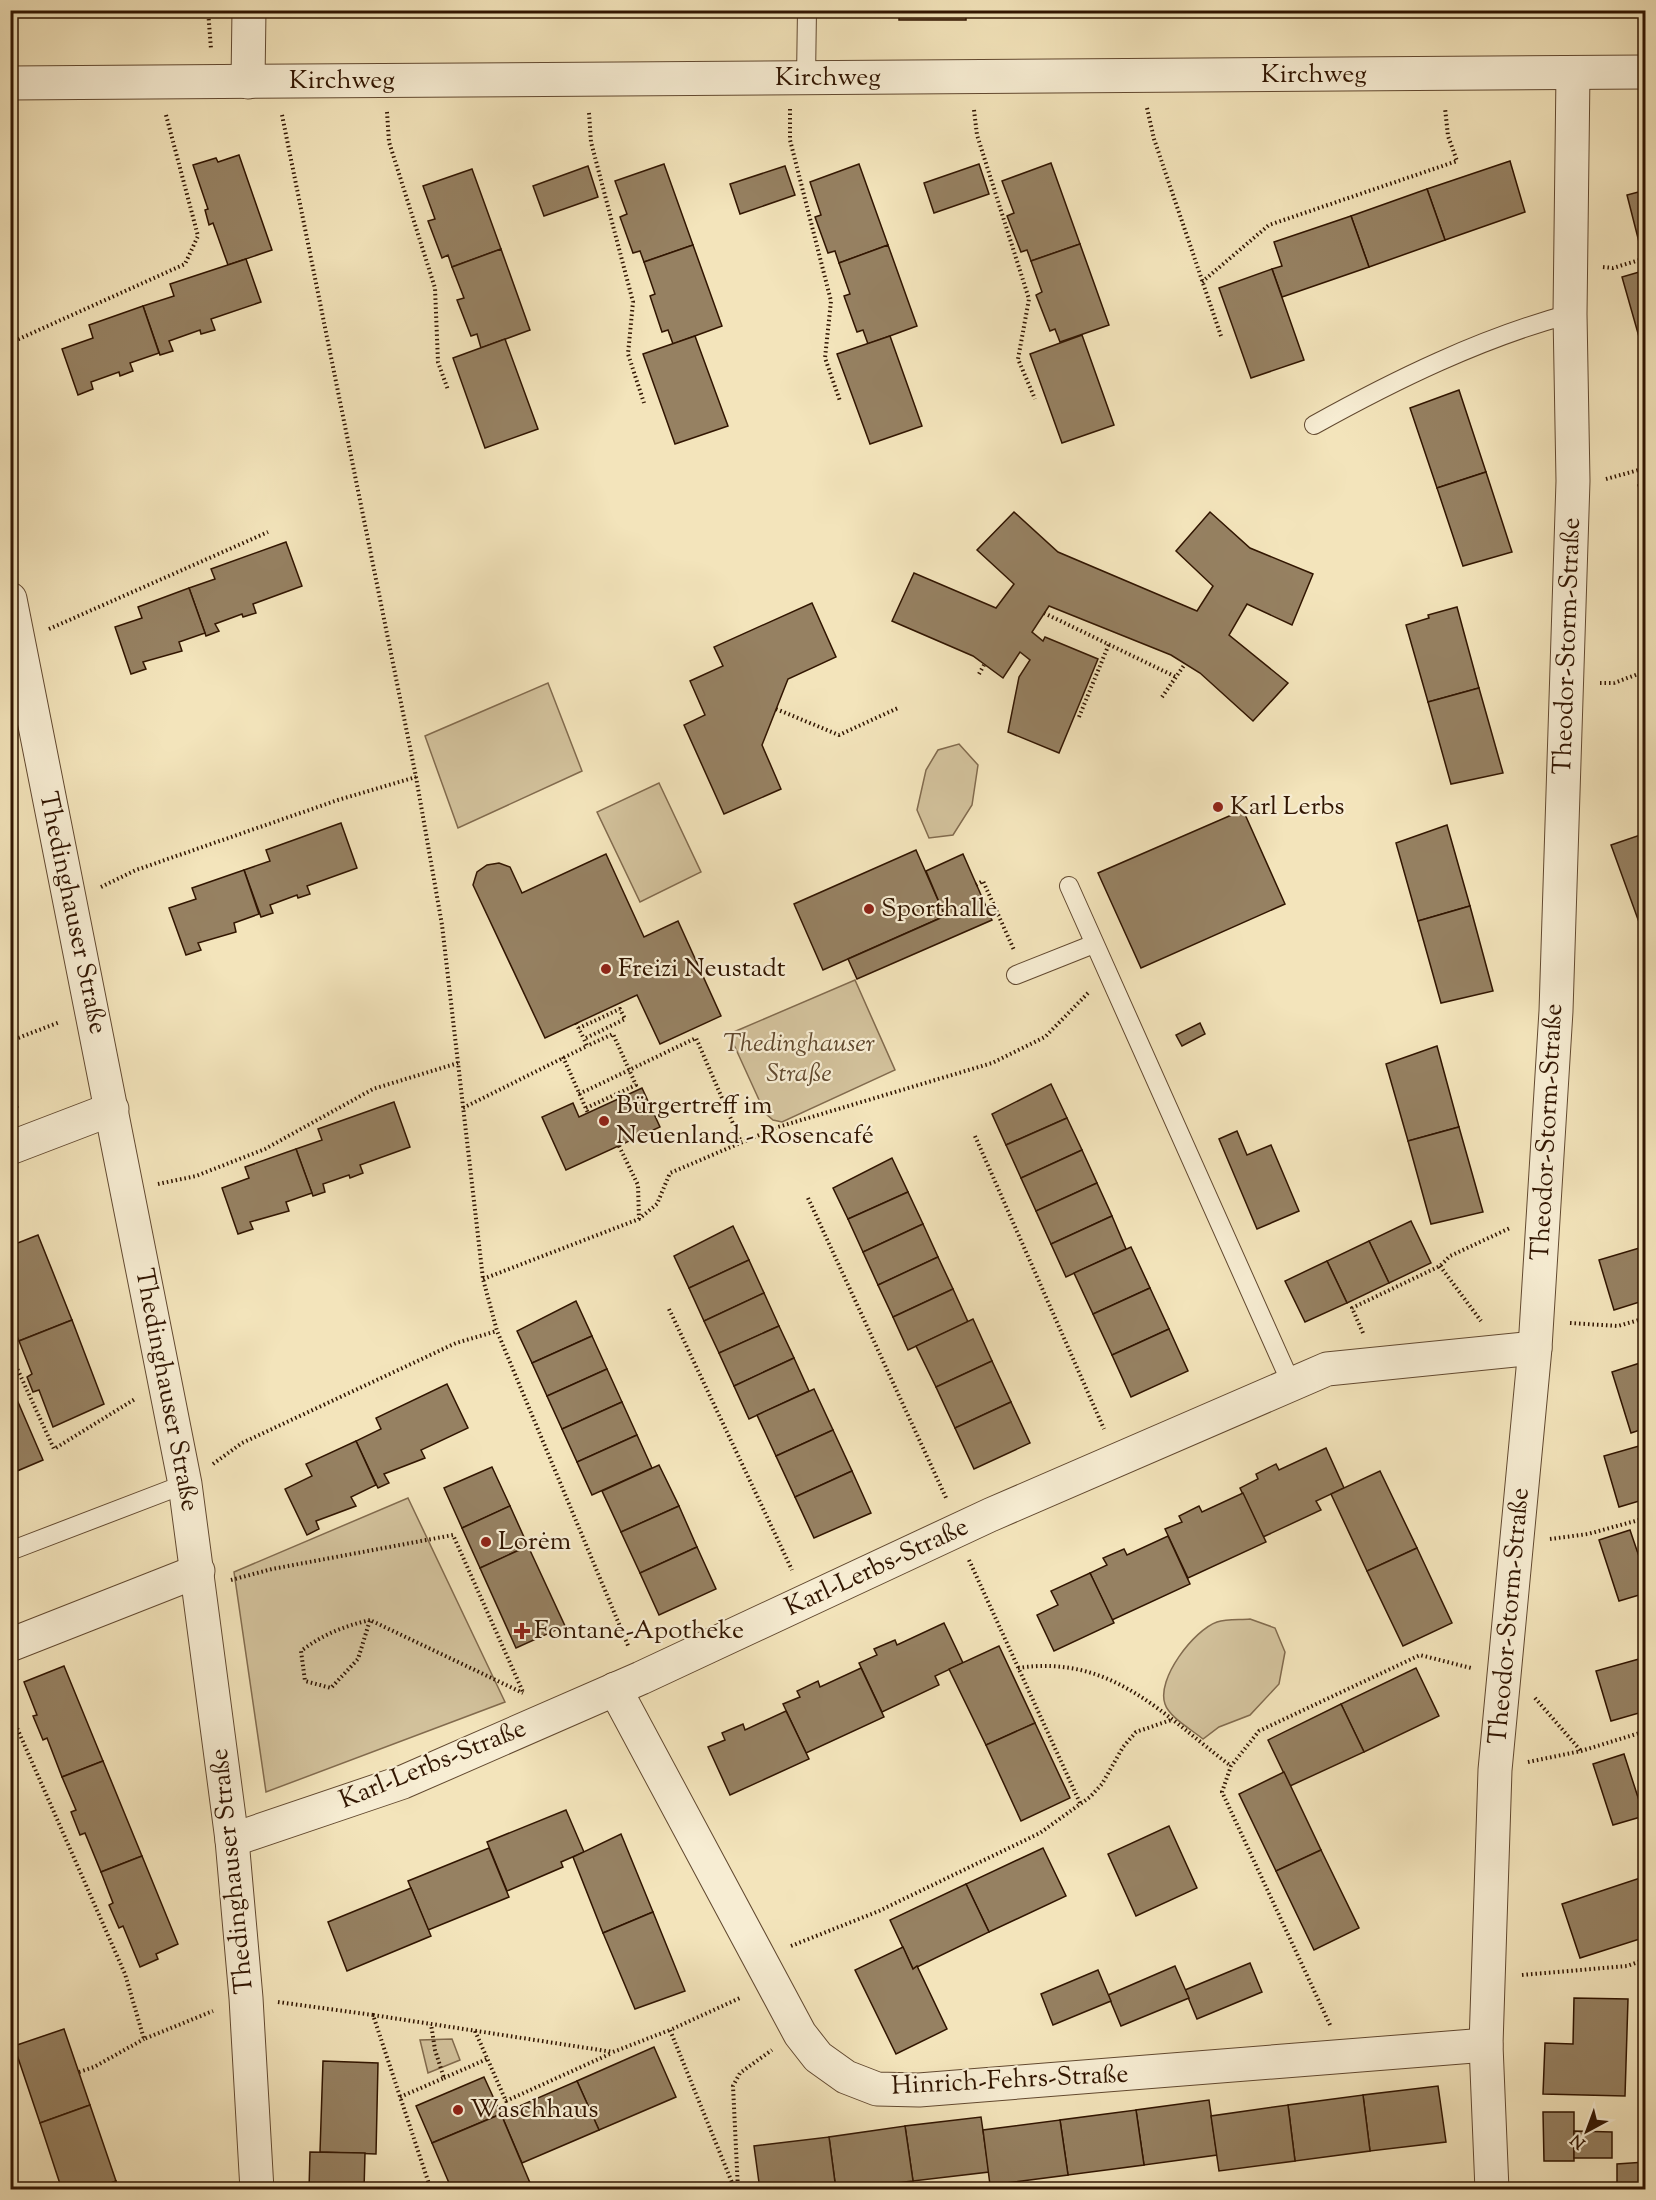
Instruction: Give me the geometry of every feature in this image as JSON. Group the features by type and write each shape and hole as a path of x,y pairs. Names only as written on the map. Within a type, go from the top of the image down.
{"street":[{"path":"249,10 262,82"},
{"name":"Kirchweg","path":"10,84 1646,72"},
{"name":"Theodor-Storm-Straße","path":"1492,2190 1486,2044 1495,1770 1536,1335 1556,1011 1573,481 1570,267 1573,73"},
{"name":"Thedinghauser Straße","path":"10,599 18,641 21,715 70,901 185,1484 200,1580 232,1840 246,1998 257,2190"},
{"path":"10,1148 112,1109"},
{"name":"Karl-Lerbs-Straße","path":"232,1840 402,1782 628,1684 958,1530 1327,1369 1376,1365 1536,1335"},
{"path":"10,1645 200,1580"},
{"name":"Hinrich-Fehrs-Straße","path":"628,1684 767,1973 800,2034 818,2057 846,2077 877,2089 965,2088 1486,2044"}],"lane":[{"path":"798,78 807,10"},
{"path":"1314,425 1366,396 1520,327 1570,314"},
{"path":"1069,886 1109,980 1291,1383"},
{"path":"1019,974 1094,944"},
{"path":"10,1551 185,1484"}],"path":[{"path":"1202,282 1269,225 1457,161 1448,136 1441,73"},
{"path":"969,76 977,135 1029,299 1018,359 1035,399"},
{"path":"1140,76 1154,139 1221,336"},
{"path":"798,78 790,140 831,301 825,358 840,400"},
{"path":"586,79 591,142 633,302 628,354 644,403"},
{"path":"384,81 389,142 435,288 438,362 448,390"},
{"path":"10,343 185,264 198,236 157,82"},
{"path":"262,82 416,777 442,925 483,1279 497,1331 628,1684"},
{"path":"1570,267 1613,268 1646,258"},
{"path":"1573,481 1607,479 1646,468"},
{"path":"18,641 84,616 268,532"},
{"path":"1044,613 1176,677"},
{"path":"1079,717 1110,644"},
{"path":"1162,697 1185,664"},
{"path":"979,674 984,665"},
{"path":"1566,684 1614,682 1646,671"},
{"path":"776,709 839,735 898,708"},
{"path":"70,901 136,870 338,800 416,777"},
{"path":"976,885 988,878"},
{"path":"983,881 1019,974"},
{"path":"483,1279 639,1220 657,1204 670,1173 741,1142 778,1127 992,1063 1045,1037 1089,992 1109,980"},
{"path":"584,1039 625,1019 620,1009 577,1026 587,1046"},
{"path":"10,1041 52,1024 93,1014"},
{"path":"463,1108 562,1057 614,1034 636,1084 587,1111 562,1057"},
{"path":"579,1094 696,1038 741,1142"},
{"path":"128,1190 196,1176 264,1149 373,1089 458,1063"},
{"path":"975,1136 1118,1460"},
{"path":"619,1146 638,1185 639,1220"},
{"path":"808,1198 944,1489 976,1579 1080,1803"},
{"path":"1376,1365 1352,1308 1440,1266 1450,1256 1508,1229 1543,1220"},
{"path":"1440,1266 1487,1328"},
{"path":"669,1309 806,1601"},
{"path":"1536,1335 1618,1326 1646,1318"},
{"path":"185,1484 242,1443 456,1343 497,1331"},
{"path":"10,1353 54,1449 123,1404 166,1386"},
{"path":"1517,1543 1588,1534 1646,1518"},
{"path":"200,1580 453,1535 536,1724"},
{"path":"370,1620 358,1659 331,1688 305,1681 301,1651 316,1639 347,1625 370,1620 523,1692"},
{"path":"1338,2057 1334,2034 1222,1792 1231,1766 1258,1731 1420,1655 1473,1669 1504,1673 1531,1692 1581,1750"},
{"path":"1018,1668 1041,1665 1077,1669 1115,1682 1151,1701 1171,1720 1231,1766"},
{"path":"10,1712 125,1974 144,2039"},
{"path":"474,2030 506,2101 613,2052 670,2030 767,1973 797,1943 879,1911 1040,1833 1102,1784 1123,1747 1136,1732 1171,1720"},
{"path":"1495,1770 1581,1750 1646,1731"},
{"path":"1488,1978 1627,1966 1646,1959"},
{"path":"79,2072 94,2067 144,2039 246,1998 613,2052"},
{"path":"373,2015 431,2190"},
{"path":"431,2024 435,2050 444,2078"},
{"path":"670,2030 737,2190"},
{"path":"737,2190 733,2086 740,2073 756,2060 800,2034"},
{"path":"400,2097 487,2059"}],"green space":[{"path":"548,683 582,771 458,828 425,736"},
{"path":"959,744 978,765 972,805 953,835 929,838 917,810 926,770 938,750"},
{"path":"659,783 701,872 640,902 597,812"},
{"name":"Thedinghauser Straße","path":"855,980 895,1070 782,1122 773,1120 765,1113 729,1034"},
{"path":"408,1498 505,1702 266,1792 234,1572"},
{"path":"1250,1619 1275,1628 1285,1652 1279,1684 1250,1715 1219,1727 1203,1739 1167,1709 1164,1694 1171,1669 1188,1645 1208,1627 1221,1621"},
{"path":"452,2039 460,2060 428,2073 420,2040"}],"building":[{"path":"899,10 966,10 966,20 899,20"},
{"path":"239,155 272,250 228,265 213,223 209,225 205,210 208,209 193,165 216,158 218,162"},
{"path":"1510,161 1525,212 1445,240 1427,189"},
{"path":"1051,163 1080,244 1031,261 1027,250 1021,252 1007,216 1014,213 1002,181"},
{"path":"664,164 693,245 644,262 640,251 633,253 620,217 627,214 615,181"},
{"path":"859,164 888,245 839,263 835,251 828,253 815,217 821,215 810,182"},
{"path":"979,164 989,194 934,213 924,183"},
{"path":"588,166 598,197 544,216 533,186"},
{"path":"785,166 795,195 740,214 730,184"},
{"path":"472,169 501,249 452,267 448,255 442,258 428,221 435,219 423,186"},
{"path":"1427,189 1445,240 1369,267 1351,216"},
{"path":"1646,190 1646,245 1640,246 1627,195"},
{"path":"1351,216 1369,267 1282,297 1272,269 1282,266 1274,242"},
{"path":"1080,244 1109,325 1060,342 1055,329 1050,331 1036,295 1042,292 1031,261"},
{"path":"693,245 722,326 673,344 668,330 662,332 650,296 655,294 644,262"},
{"path":"888,245 917,326 868,344 863,330 857,332 844,296 850,294 839,263"},
{"path":"501,249 530,330 481,348 477,334 471,336 457,300 464,298 452,267"},
{"path":"246,259 261,302 211,319 215,330 201,334 200,330 169,341 173,351 160,355 143,306 174,296 170,284"},
{"path":"1272,269 1304,360 1251,378 1219,288"},
{"path":"1646,270 1646,343 1641,344 1622,277"},
{"path":"143,306 159,353 130,363 133,371 120,376 119,372 91,382 93,389 78,395 62,349 93,338 89,325"},
{"path":"1082,335 1114,425 1062,443 1030,354"},
{"path":"695,336 728,426 675,444 643,354"},
{"path":"890,336 922,426 870,444 837,354"},
{"path":"505,339 538,429 485,448 453,358"},
{"path":"1459,390 1486,472 1437,488 1410,408"},
{"path":"1486,472 1512,552 1463,566 1437,488"},
{"path":"1646,483 1646,509 1638,485"},
{"path":"1014,512 1058,552 1197,611 1213,586 1176,551 1210,512 1250,548 1313,574 1292,625 1247,604 1229,635 1288,683 1253,721 1200,673 1171,655 1049,606 1032,632 1043,641 1045,637 1098,659 1059,753 1008,732 1019,677 1030,660 1020,652 1003,678 973,656 892,621 914,573 996,608 1014,584 977,550"},
{"path":"286,542 302,586 253,604 256,613 243,617 242,614 215,624 219,631 206,636 189,588 215,579 211,569"},
{"path":"189,588 205,633 179,642 182,651 143,662 146,669 131,674 115,627 142,618 138,607"},
{"path":"812,603 836,657 788,679 762,745 781,789 724,814 684,725 705,715 690,681 723,666 714,647"},
{"path":"1457,607 1479,688 1428,702 1406,625 1429,618 1428,615"},
{"path":"1479,688 1503,773 1451,784 1428,702"},
{"path":"1243,810 1285,904 1141,968 1098,873"},
{"path":"341,823 357,868 307,886 310,894 298,898 297,895 270,905 273,913 261,917 244,870 270,861 266,850"},
{"path":"1447,825 1470,906 1418,921 1396,843"},
{"path":"1646,833 1646,935 1644,936 1611,845"},
{"name":"Sporthalle","path":"916,850 945,916 823,970 794,904"},
{"name":"Freizi Neustadt","path":"606,854 644,937 678,921 721,1016 660,1044 637,995 545,1038 473,885 477,872 487,865 499,863 510,867 522,893"},
{"path":"963,854 992,920 857,979 848,959 945,916 926,871"},
{"path":"244,870 259,914 234,923 236,932 198,943 201,950 186,955 169,908 196,899 192,888"},
{"path":"1470,906 1493,991 1441,1003 1418,921"},
{"path":"1200,1023 1205,1034 1182,1046 1176,1035"},
{"path":"1437,1046 1459,1127 1408,1141 1386,1064"},
{"path":"1051,1084 1067,1118 1006,1145 992,1114"},
{"path":"642,1088 660,1127 566,1170 542,1117 573,1103 579,1117"},
{"path":"394,1102 410,1147 360,1165 363,1173 323,1184 325,1192 313,1196 296,1149 322,1140 318,1129"},
{"path":"1067,1118 1082,1150 1021,1178 1006,1145"},
{"path":"1459,1127 1483,1212 1431,1224 1408,1141"},
{"path":"1237,1131 1247,1155 1271,1145 1299,1211 1257,1229 1219,1139"},
{"path":"296,1149 312,1193 286,1202 289,1211 250,1222 253,1229 238,1234 222,1188 249,1178 245,1167"},
{"path":"1082,1150 1097,1183 1036,1211 1021,1178"},
{"path":"892,1158 908,1192 848,1219 833,1188"},
{"path":"1097,1183 1112,1216 1051,1244 1036,1211"},
{"path":"908,1192 923,1224 863,1252 848,1219"},
{"path":"1112,1216 1126,1249 1066,1277 1051,1244"},
{"path":"1411,1221 1431,1263 1389,1283 1369,1241"},
{"path":"923,1224 938,1257 878,1285 863,1252"},
{"path":"733,1226 749,1260 689,1288 674,1256"},
{"path":"38,1235 72,1320 19,1341 10,1319 10,1246"},
{"path":"1369,1241 1389,1283 1347,1303 1327,1261"},
{"path":"1646,1246 1646,1300 1614,1310 1599,1260"},
{"path":"1131,1247 1150,1288 1093,1314 1074,1273"},
{"path":"938,1257 953,1289 893,1317 878,1285"},
{"path":"749,1260 764,1293 704,1321 689,1288"},
{"path":"1327,1261 1347,1303 1305,1322 1285,1281"},
{"path":"1150,1288 1169,1329 1112,1355 1093,1314"},
{"path":"953,1289 968,1322 908,1350 893,1317"},
{"path":"764,1293 779,1326 719,1353 704,1321"},
{"path":"576,1301 592,1336 532,1363 517,1331"},
{"path":"973,1319 992,1361 936,1387 916,1346"},
{"path":"72,1320 104,1404 53,1427 39,1390 33,1392 27,1377 32,1374 19,1341"},
{"path":"779,1326 794,1358 734,1386 719,1353"},
{"path":"1169,1329 1188,1371 1131,1397 1112,1355"},
{"path":"592,1336 607,1369 547,1396 532,1363"},
{"path":"794,1358 809,1391 749,1419 734,1386"},
{"path":"992,1361 1011,1402 955,1428 936,1387"},
{"path":"1643,1362 1646,1370 1646,1428 1631,1433 1612,1372"},
{"path":"607,1369 622,1402 562,1429 547,1396"},
{"path":"447,1384 468,1428 421,1450 425,1458 384,1474 389,1483 378,1488 356,1441 381,1429 376,1418"},
{"path":"814,1389 833,1430 776,1456 757,1415"},
{"path":"15,1395 43,1460 10,1474 10,1397"},
{"path":"622,1402 637,1435 577,1462 562,1429"},
{"path":"1011,1402 1030,1443 974,1469 955,1428"},
{"path":"833,1430 852,1471 795,1497 776,1456"},
{"path":"637,1435 652,1468 592,1495 577,1462"},
{"path":"356,1441 376,1485 351,1497 356,1506 316,1521 319,1529 307,1535 285,1489 312,1476 306,1464"},
{"path":"1646,1444 1646,1499 1619,1507 1604,1456"},
{"path":"1326,1448 1344,1488 1316,1501 1321,1510 1263,1537 1240,1488 1258,1479 1256,1474 1276,1464 1279,1470"},
{"path":"659,1465 679,1506 621,1532 602,1491"},
{"path":"492,1467 510,1506 462,1528 444,1488"},
{"path":"852,1471 871,1513 814,1538 795,1497"},
{"path":"1380,1471 1417,1548 1367,1571 1331,1494"},
{"path":"1243,1493 1266,1542 1188,1578 1165,1529 1182,1522 1179,1516 1199,1506 1202,1512"},
{"path":"510,1506 528,1546 480,1568 462,1528"},
{"path":"679,1506 697,1547 640,1573 621,1532"},
{"path":"1630,1530 1646,1577 1646,1593 1619,1601 1599,1540"},
{"path":"1168,1536 1190,1584 1112,1620 1090,1573 1107,1565 1103,1558 1124,1549 1127,1555"},
{"path":"528,1546 565,1626 516,1648 480,1568"},
{"path":"697,1547 716,1589 659,1615 640,1573"},
{"path":"1417,1548 1452,1623 1403,1646 1367,1571"},
{"path":"1090,1573 1114,1623 1054,1651 1037,1615 1058,1605 1051,1591"},
{"path":"944,1623 963,1663 935,1676 939,1685 882,1712 859,1663 877,1655 874,1649 895,1640 897,1645"},
{"path":"999,1646 1035,1723 986,1745 949,1669"},
{"path":"1646,1657 1646,1711 1611,1721 1596,1671"},
{"path":"64,1666 103,1761 62,1777 47,1738 43,1740 33,1716 37,1715 24,1682"},
{"path":"861,1668 884,1717 806,1753 783,1704 800,1697 797,1691 818,1681 820,1687"},
{"path":"1416,1668 1439,1716 1364,1752 1341,1704"},
{"path":"1341,1704 1364,1752 1290,1786 1268,1740"},
{"path":"786,1711 809,1759 730,1795 708,1747 725,1740 722,1733 743,1724 745,1730"},
{"path":"1035,1723 1070,1798 1021,1821 986,1745"},
{"path":"1624,1754 1644,1816 1613,1825 1593,1764"},
{"path":"103,1761 142,1856 101,1872 85,1833 80,1835 71,1812 76,1810 62,1777"},
{"path":"1284,1772 1321,1850 1276,1871 1239,1794"},
{"path":"566,1810 584,1852 561,1862 563,1867 507,1891 487,1842"},
{"path":"1169,1826 1197,1888 1136,1916 1108,1854"},
{"path":"621,1834 653,1912 603,1933 573,1857"},
{"path":"489,1848 509,1897 428,1930 408,1881"},
{"path":"1043,1848 1066,1896 989,1932 966,1884"},
{"path":"1321,1850 1359,1928 1314,1950 1276,1871"},
{"path":"142,1856 178,1944 156,1954 158,1959 140,1967 123,1926 119,1928 109,1905 113,1903 101,1872"},
{"path":"1646,1876 1646,1937 1580,1958 1562,1904"},
{"path":"966,1884 989,1932 913,1969 890,1920"},
{"path":"411,1888 431,1936 347,1971 328,1922"},
{"path":"653,1912 685,1991 635,2009 603,1933"},
{"path":"903,1947 913,1969 917,1966 947,2029 896,2054 855,1970"},
{"path":"1250,1963 1262,1992 1197,2019 1185,1990"},
{"path":"1175,1966 1189,1998 1121,2026 1108,1995"},
{"path":"1098,1970 1111,2001 1053,2025 1041,1994"},
{"path":"1574,1998 1628,1999 1625,2096 1543,2094 1545,2043 1573,2044"},
{"path":"64,2029 90,2105 40,2123 14,2046"},
{"path":"654,2047 676,2097 599,2130 577,2081"},
{"path":"323,2061 378,2063 376,2154 320,2152"},
{"name":"Waschhaus","path":"484,2077 501,2114 432,2143 416,2106"},
{"path":"577,2081 599,2130 522,2163 501,2114"},
{"path":"1438,2086 1446,2142 1370,2151 1363,2095"},
{"path":"1363,2095 1370,2151 1295,2161 1288,2105"},
{"path":"1209,2100 1217,2155 1144,2165 1136,2110"},
{"path":"90,2105 116,2181 92,2190 62,2190 40,2123"},
{"path":"1288,2105 1295,2161 1219,2171 1211,2116"},
{"path":"1136,2110 1144,2165 1068,2175 1060,2120"},
{"path":"1543,2112 1574,2112 1574,2161 1544,2161"},
{"path":"501,2114 533,2190 452,2190 432,2143"},
{"path":"981,2117 989,2172 913,2181 905,2126"},
{"path":"1060,2120 1068,2175 990,2185 983,2130"},
{"path":"905,2126 913,2181 836,2190 829,2137"},
{"path":"1574,2131 1612,2132 1612,2158 1574,2158"},
{"path":"829,2137 836,2190 760,2190 754,2146"},
{"path":"310,2152 365,2153 364,2190 309,2190"},
{"path":"1645,2162 1646,2190 1617,2190 1617,2164"},
{"path":"116,2181 118,2190 92,2190"}],"place":[{"name":"Karl Lerbs","path":"1218,807"},
{"name":"Sporthalle","path":"869,909"},
{"name":"Freizi Neustadt","path":"606,969"},
{"name":"Bürgertreff im Neuenland - Rosencafé","path":"604,1121"},
{"name":"Lorėm","path":"486,1542"},
{"name":"Fontane-Apotheke","path":"522,1631"},
{"name":"Waschhaus","path":"458,2110"}]}
